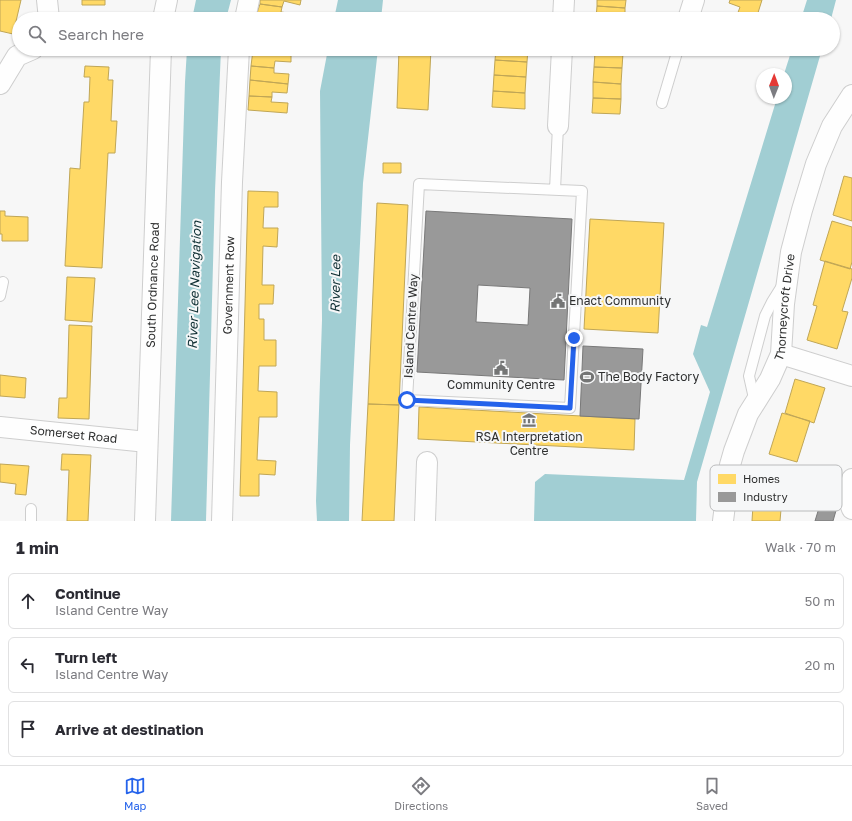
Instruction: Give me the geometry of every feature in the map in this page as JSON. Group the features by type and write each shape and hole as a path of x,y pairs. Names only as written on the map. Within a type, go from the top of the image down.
{"street":[{"path":"47,0 48,12"},
{"path":"164,12 166,0"},
{"path":"246,12 249,0"},
{"path":"563,12 564,0"},
{"path":"690,12 694,0"},
{"path":"0,84 17,56"},
{"name":"South Ordnance Road","path":"145,521 161,56"},
{"name":"Government Row","path":"222,521 232,182 239,56"},
{"path":"558,126 562,56"},
{"name":"Thorneycroft Drive","path":"730,465 748,414 770,379 781,354 784,304 791,252 816,164 832,126 852,95"},
{"path":"781,354 852,376"},
{"name":"Somerset Road","path":"0,427 147,442"},
{"path":"425,521 427,462"},
{"path":"852,479 849,501 852,509"},
{"name":"Thorneycroft Drive","path":"724,521 725,511"}],"lane":[{"path":"662,103 676,56"},
{"path":"555,190 558,126"},
{"name":"Island Centre Way","path":"419,184 555,190 582,192 570,408 407,400 419,184"},
{"path":"755,403 749,376 765,316 772,302 788,278"},
{"path":"0,296 3,282"},
{"path":"31,509 31,521"}],"water":[{"path":"196,0 231,0 228,12 193,12"},
{"path":"338,0 383,0 382,12 335,12"},
{"path":"807,0 836,0 833,12 803,12"},
{"name":"River Lee Navigation","path":"187,56 221,56 215,191 206,521 171,521"},
{"name":"River Lee","path":"327,56 377,56 363,183 350,445 349,521 317,521 316,501 322,320 320,91"},
{"path":"790,56 820,56 697,482 696,521 534,521 535,482 545,474 684,480 710,392 693,354 701,325 707,327 775,104 792,104 792,68 786,68"}],"building: Homes":[{"path":"0,0 21,0 18,12 12,12 12,34 0,31"},
{"path":"82,0 105,0 105,5 82,5"},
{"path":"260,0 301,0 300,5 284,1 282,7 260,4"},
{"path":"597,0 626,0 625,8 597,6"},
{"path":"730,0 762,0 758,12 738,12 740,7 729,3"},
{"path":"260,4 282,7 281,12 257,12"},
{"path":"597,6 625,8 625,12 597,12"},
{"path":"252,56 291,56 291,62 275,61 274,68 251,66"},
{"path":"399,56 431,56 428,110 397,108"},
{"path":"495,56 527,56 527,62 495,60"},
{"path":"595,56 623,56 622,68 594,67"},
{"path":"495,60 527,62 526,77 494,75"},
{"path":"85,66 109,67 108,80 113,80 111,121 117,121 115,153 108,153 102,268 65,266 70,168 80,169 84,102 89,102 90,77 84,77"},
{"path":"251,66 274,68 274,73 289,74 288,84 250,80"},
{"path":"594,67 622,68 621,84 593,82"},
{"path":"494,75 526,77 525,93 493,91"},
{"path":"250,80 288,84 287,93 272,92 272,97 249,96"},
{"path":"593,82 621,84 621,99 593,98"},
{"path":"493,91 525,93 525,109 492,107"},
{"path":"249,96 272,97 271,102 288,103 287,113 248,110"},
{"path":"593,98 621,99 620,114 592,113"},
{"path":"383,163 401,163 401,173 383,173"},
{"path":"844,176 852,178 852,221 833,215"},
{"path":"248,191 278,192 278,207 264,207 263,228 278,228 277,247 263,246 262,285 274,285 273,304 259,304 259,319 264,319 264,340 276,340 276,366 259,366 258,391 277,392 277,417 259,417 257,460 276,461 275,475 259,474 259,496 240,496"},
{"path":"377,203 408,205 399,405 368,404"},
{"path":"0,211 5,211 5,216 28,217 28,241 2,241 2,234 0,234"},
{"path":"590,219 664,223 658,333 584,329"},
{"path":"832,221 852,227 852,262 850,269 820,260"},
{"path":"825,261 852,269 852,278 842,311 848,312 837,349 807,340 817,306 813,305"},
{"path":"67,277 95,278 92,322 65,320"},
{"path":"69,325 92,326 89,419 58,418 59,398 67,398"},
{"path":"0,375 26,378 25,398 0,396"},
{"path":"795,379 825,388 814,423 785,413"},
{"path":"368,404 399,405 394,521 362,521"},
{"path":"419,407 635,419 634,450 418,439"},
{"path":"782,413 810,421 797,462 769,454"},
{"path":"62,454 91,455 88,521 67,521 69,470 61,470"},
{"path":"0,464 29,466 26,495 15,494 16,484 0,482"},
{"path":"753,511 781,511 780,521 752,521"}],"building: Industry":[{"path":"426,211 572,219 564,380 417,372","holes":["478,285 530,288 528,325 476,322"]},
{"path":"583,346 643,349 639,419 580,416"},
{"path":"818,511 836,511 833,521 815,521"}],"place":[{"name":"Enact Community","path":"558,301"},
{"name":"Community Centre","path":"501,368"},
{"name":"The Body Factory","path":"587,377"},
{"name":"RSA Interpretation Centre","path":"529,420"}],"route":[{"path":"407,400 570,408 574,338"}]}
